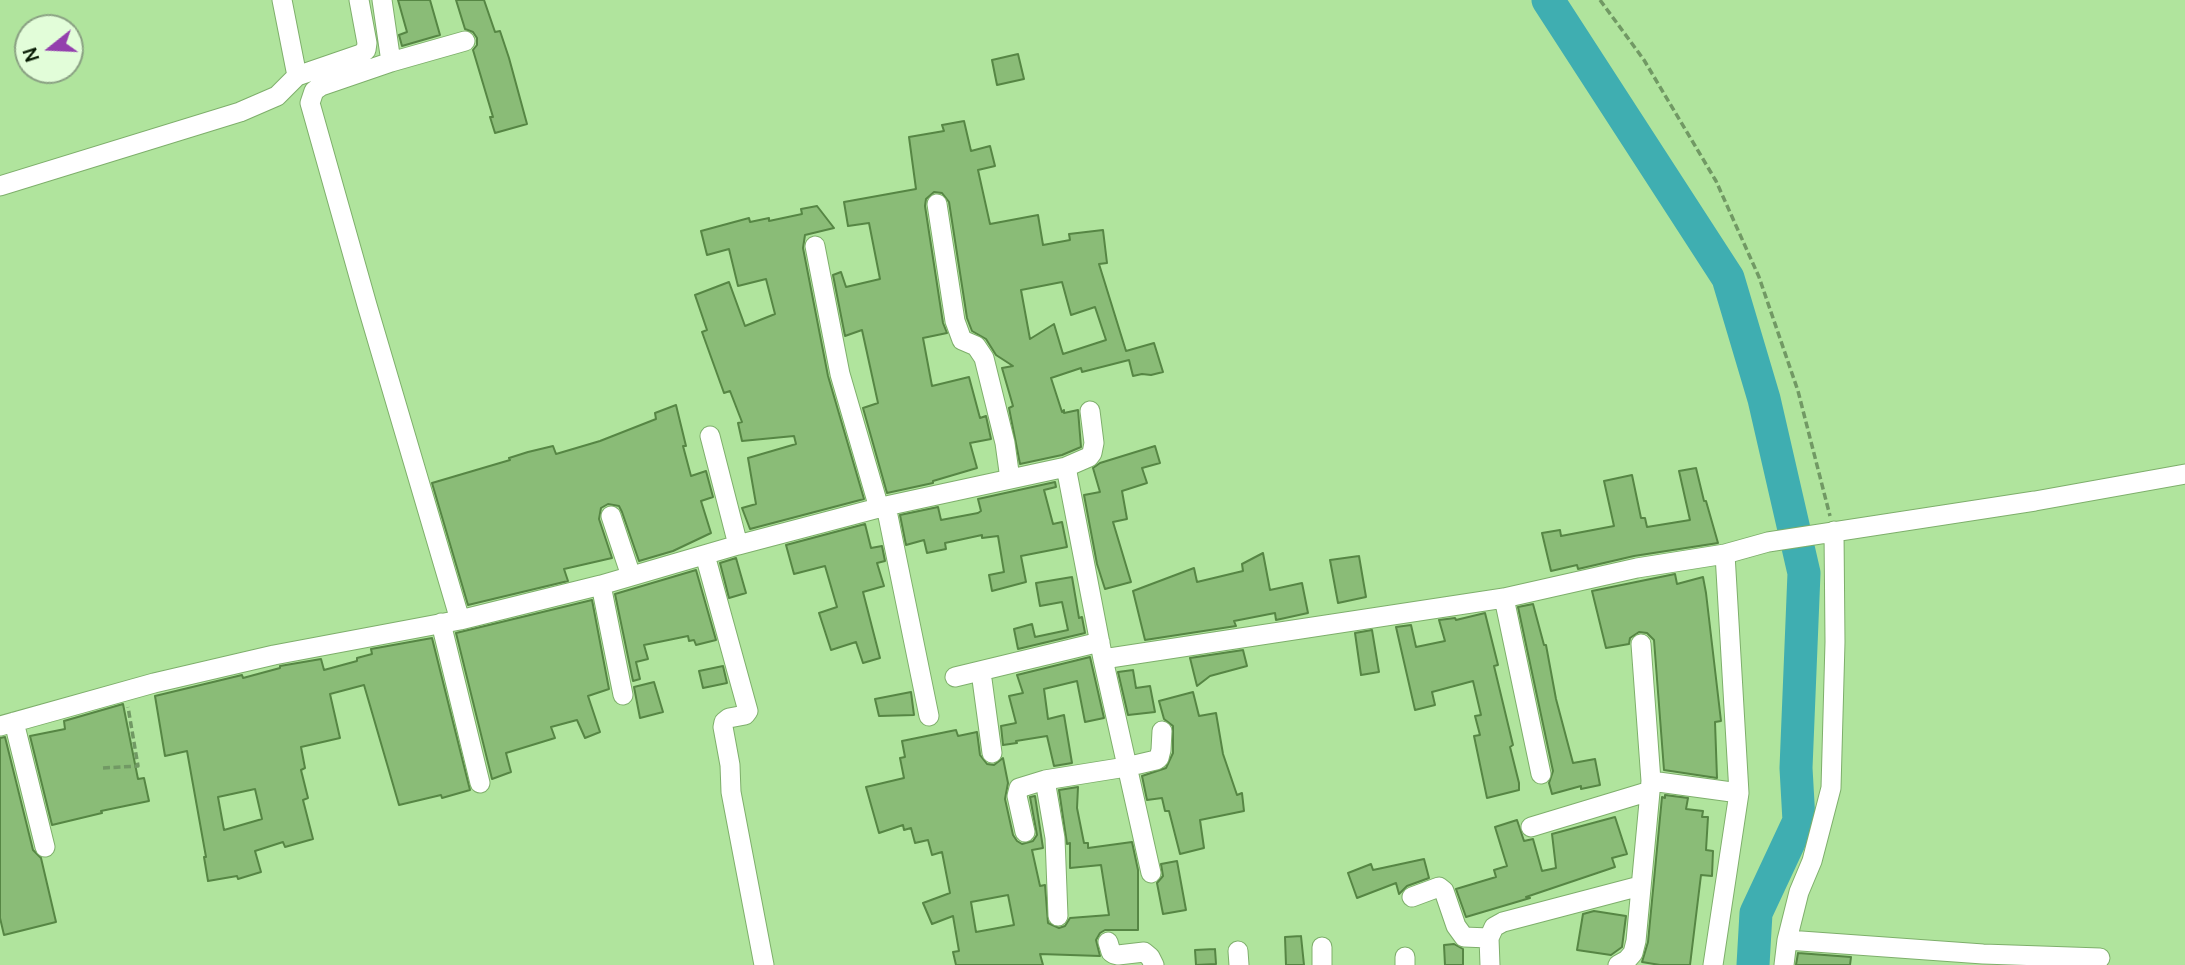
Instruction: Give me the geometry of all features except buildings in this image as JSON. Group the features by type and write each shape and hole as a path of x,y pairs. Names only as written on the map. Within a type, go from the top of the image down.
{"street":[{"path":"282,0 298,76"},
{"path":"0,186 240,112 277,96 298,76 361,54 366,50 367,43 359,0"},
{"path":"382,0 391,62"},
{"path":"465,41 321,86 314,91 310,103 451,621 481,783"},
{"path":"937,204 955,321 962,340 976,346 984,358 998,411 1010,479"},
{"path":"815,246 840,374 882,507 929,716"},
{"path":"45,847 7,724 274,655 451,621 601,585 882,507 1066,467 1092,453 1094,438 1090,411"},
{"path":"710,436 738,545"},
{"path":"1066,467 1101,651 1150,873"},
{"path":"955,677 1101,651 1504,598 1637,568 1810,534 2035,501 2185,474"},
{"path":"611,516 631,576"},
{"path":"1784,965 1799,892 1812,861 1830,788 1835,642 1834,531"},
{"path":"1713,965 1739,793 1747,547"},
{"path":"705,555 748,711 745,715 729,718 723,727 730,765 731,792 764,965"},
{"path":"601,585 623,695"},
{"path":"1504,598 1541,774"},
{"path":"1618,965 1633,953 1651,786 1641,644"},
{"path":"981,672 992,753"},
{"path":"1025,832 1017,791 1021,786 1126,767 1159,758 1162,731"},
{"path":"1045,780 1055,838 1058,916"},
{"path":"1531,827 1651,786 1739,793"},
{"path":"1490,965 1489,938 1494,927 1503,922 1640,886"},
{"path":"1412,897 1439,887 1444,891 1456,926 1464,937 1489,938"},
{"path":"1787,940 1984,959 2100,958"},
{"path":"1108,942 1114,954 1143,953 1150,957 1154,965"}],"path":[{"path":"1600,0 1644,60 1716,181 1753,265 1798,391 1834,531"},
{"path":"103,768 138,766 125,692"}],"waterway":[{"path":"1548,0 1728,278 1764,399 1804,573 1796,768 1799,821 1756,913 1753,965"}]}
